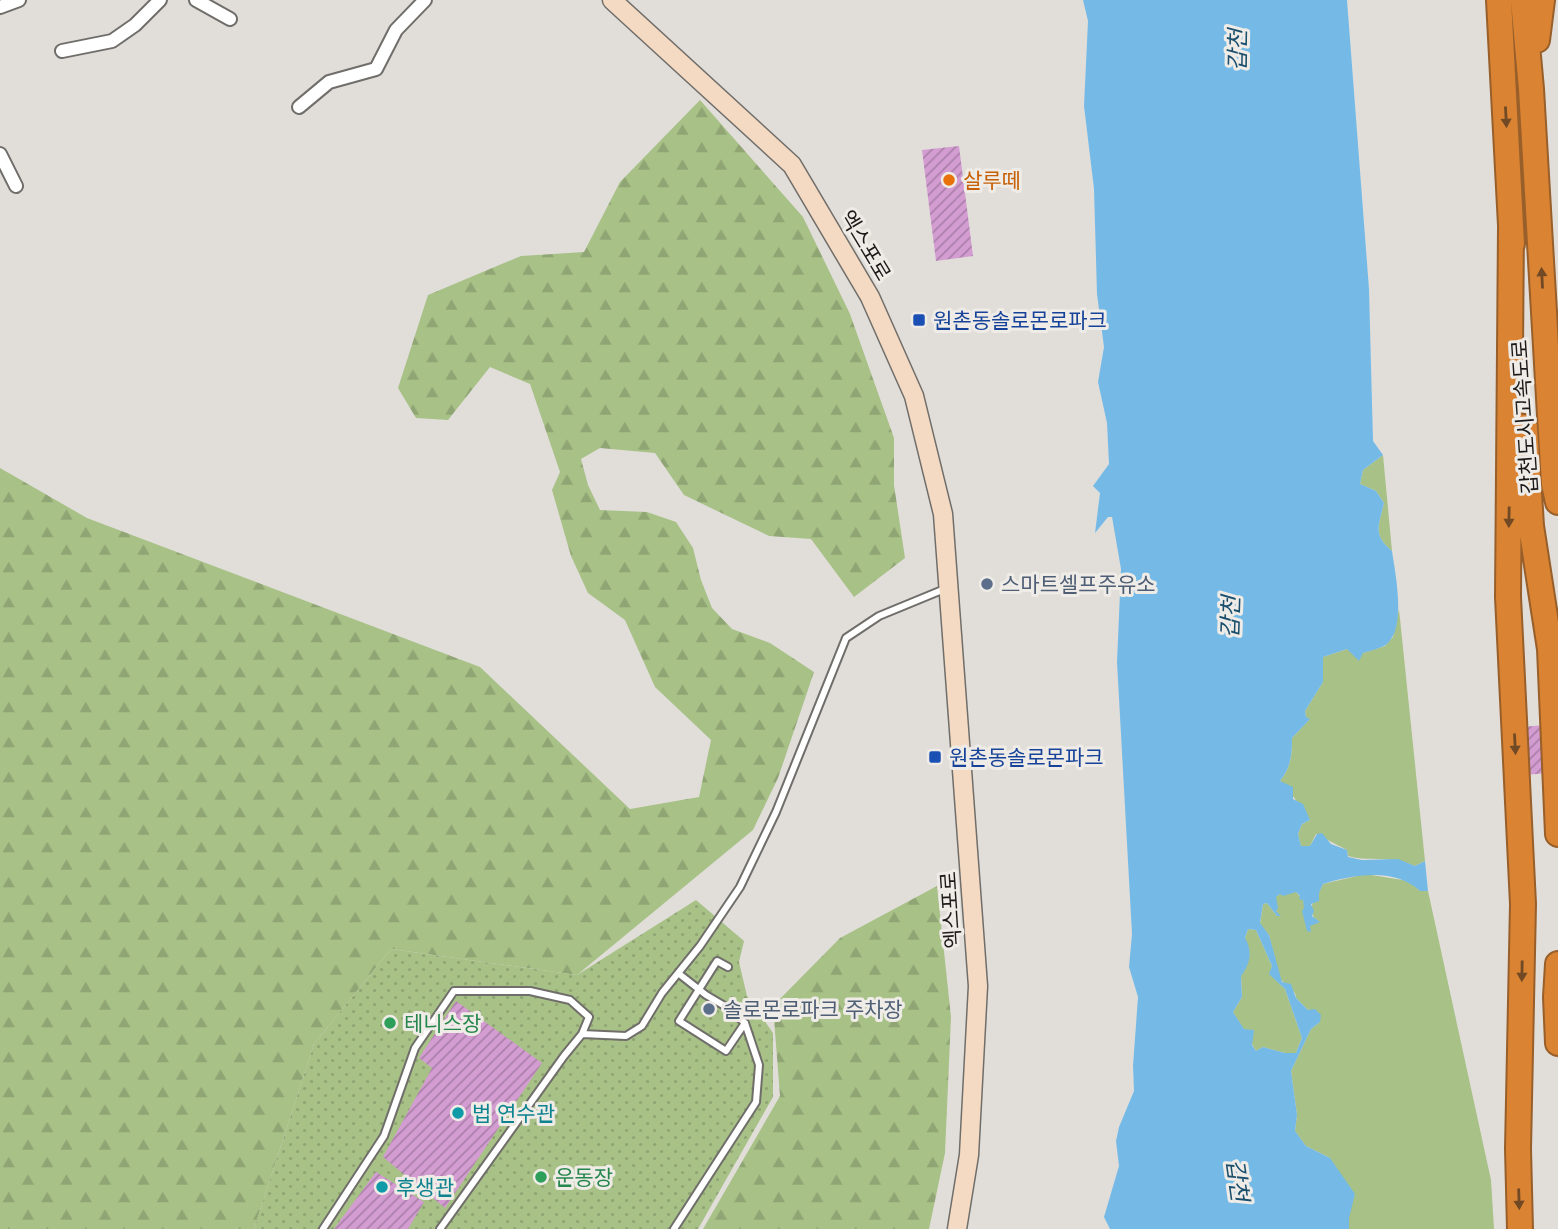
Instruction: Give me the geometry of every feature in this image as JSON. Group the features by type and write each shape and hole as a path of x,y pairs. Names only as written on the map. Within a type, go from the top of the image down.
{"highway":[{"path":"1482,0 1504,86"},
{"name":"갑천도시고속도로","path":"1499,0 1531,526 1550,649 1558,834"},
{"name":"갑천도시고속도로","path":"1523,0 1531,89 1554,484 1558,502"},
{"path":"1531,89 1542,0"},
{"path":"1511,228 1508,597 1523,904 1518,1149 1520,1229"},
{"path":"1547,346 1558,402"},
{"path":"1558,964 1558,1043"}],"main road":[{"name":"엑스포로","path":"612,0 792,165 870,297 914,396 943,514 978,986 969,1156 957,1229"}],"street":[{"path":"0,7 19,0"},
{"path":"62,51 112,41 135,25 160,0"},
{"path":"196,0 230,19"},
{"path":"299,107 329,82 376,69 396,30 425,0"},
{"path":"0,154 16,186"}],"lane":[{"path":"582,1034 626,1036 642,1026 740,887 776,812 846,638 878,615 948,587"},
{"path":"728,967 717,961 679,1021 726,1051 745,1023"},
{"path":"674,1229 756,1102 759,1065 745,1023 678,974"},
{"path":"323,1229 384,1136 415,1048 454,991 530,990 570,1000 589,1017 582,1034 440,1229"}],"green space":[{"path":"700,100 803,217 850,314 894,438 894,485 905,558 854,597 811,539 769,536 684,495 655,453 600,448 581,459 588,485 600,510 647,512 676,522 693,548 712,608 732,629 770,643 814,672 778,778 753,830 577,975 391,949 314,1044 254,1229 0,1229 0,468 87,518 480,667 630,809 699,797 711,740 655,687 625,620 588,593 571,556 552,490 560,472 530,384 490,367 448,420 416,418 398,388 428,295 521,256 584,252 620,182"},
{"path":"1383,455 1392,551 1379,535 1384,503 1376,491 1360,484 1363,470"},
{"path":"1399,609 1425,861 1415,866 1396,860 1348,856 1347,850 1316,834 1310,846 1301,846 1298,834 1302,824 1310,820 1280,781 1290,761 1292,738 1309,720 1305,711 1323,682 1323,657 1347,649 1363,653 1385,646 1393,637"},
{"path":"1365,874 1409,881 1420,891 1428,891 1491,1180 1494,1229 1349,1229 1349,1218 1330,1158 1306,1146 1295,1131 1297,1115 1291,1071 1311,1029 1320,1022 1280,979 1269,935 1260,924 1263,904 1267,903 1277,916 1280,916 1276,911 1276,897 1296,892 1303,900 1310,926 1316,920 1312,911 1313,902 1323,884"},
{"path":"937,886 951,1017 945,1153 929,1229 703,1229 780,1096 773,1006 840,938"},
{"path":"696,900 744,941 739,962 747,996 773,1033 773,1097 698,1229 254,1229 314,1044 391,949 577,975"},
{"path":"1248,929 1256,930 1272,966 1270,974 1285,989 1302,1038 1296,1053 1263,1047 1256,1051 1233,1012 1242,997 1241,976"}],"water":[{"name":"갑천","path":"1083,0 1347,0 1369,289 1373,441 1383,455 1363,470 1360,484 1376,491 1384,503 1379,535 1392,551 1398,616 1391,639 1384,646 1363,653 1359,661 1347,649 1323,657 1323,682 1305,711 1306,717 1310,719 1292,738 1290,761 1280,781 1293,787 1293,799 1303,804 1310,820 1302,824 1298,834 1301,846 1310,846 1317,834 1322,833 1331,844 1347,850 1348,857 1362,860 1398,859 1415,866 1425,861 1428,891 1420,891 1410,883 1386,876 1347,878 1323,884 1319,901 1311,904 1314,911 1312,916 1320,922 1310,926 1311,932 1307,931 1302,911 1303,900 1299,899 1300,896 1296,892 1276,897 1276,911 1281,916 1277,916 1267,903 1263,904 1260,923 1269,935 1282,982 1291,984 1296,998 1308,1010 1315,1009 1321,1015 1320,1022 1311,1029 1291,1071 1297,1115 1295,1131 1306,1146 1330,1158 1355,1194 1349,1229 1110,1229 1104,1217 1119,1166 1116,1141 1119,1127 1134,1091 1138,997 1129,967 1132,934 1117,662 1121,569 1112,517 1108,517 1095,533 1100,493 1093,486 1109,464 1107,423 1098,382 1104,347 1097,294 1094,189 1084,106 1088,21","holes":["1248,929 1256,930 1272,966 1269,974 1285,989 1302,1038 1296,1053 1263,1047 1256,1051 1252,1045 1254,1030 1244,1029 1233,1012 1242,997 1241,976 1249,958 1245,938"]}],"building":[{"path":"959,146 973,256 936,261 922,150"},
{"path":"1545,725 1549,773 1523,775 1520,727"},
{"name":"법 연수관","path":"456,1001 542,1063 445,1208 383,1157 432,1068 419,1058"},
{"name":"후생관","path":"376,1172 424,1202 408,1229 334,1229"}],"place":[{"name":"살루떼","path":"949,180"},
{"name":"원촌동솔로몬로파크","path":"919,320"},
{"name":"스마트셀프주유소","path":"987,584"},
{"name":"원촌동솔로몬파크","path":"935,757"},
{"name":"솔로몬로파크 주차장","path":"709,1009"},
{"name":"테니스장","path":"390,1023"},
{"name":"법 연수관","path":"458,1113"},
{"name":"운동장","path":"541,1177"},
{"name":"후생관","path":"382,1187"}]}
